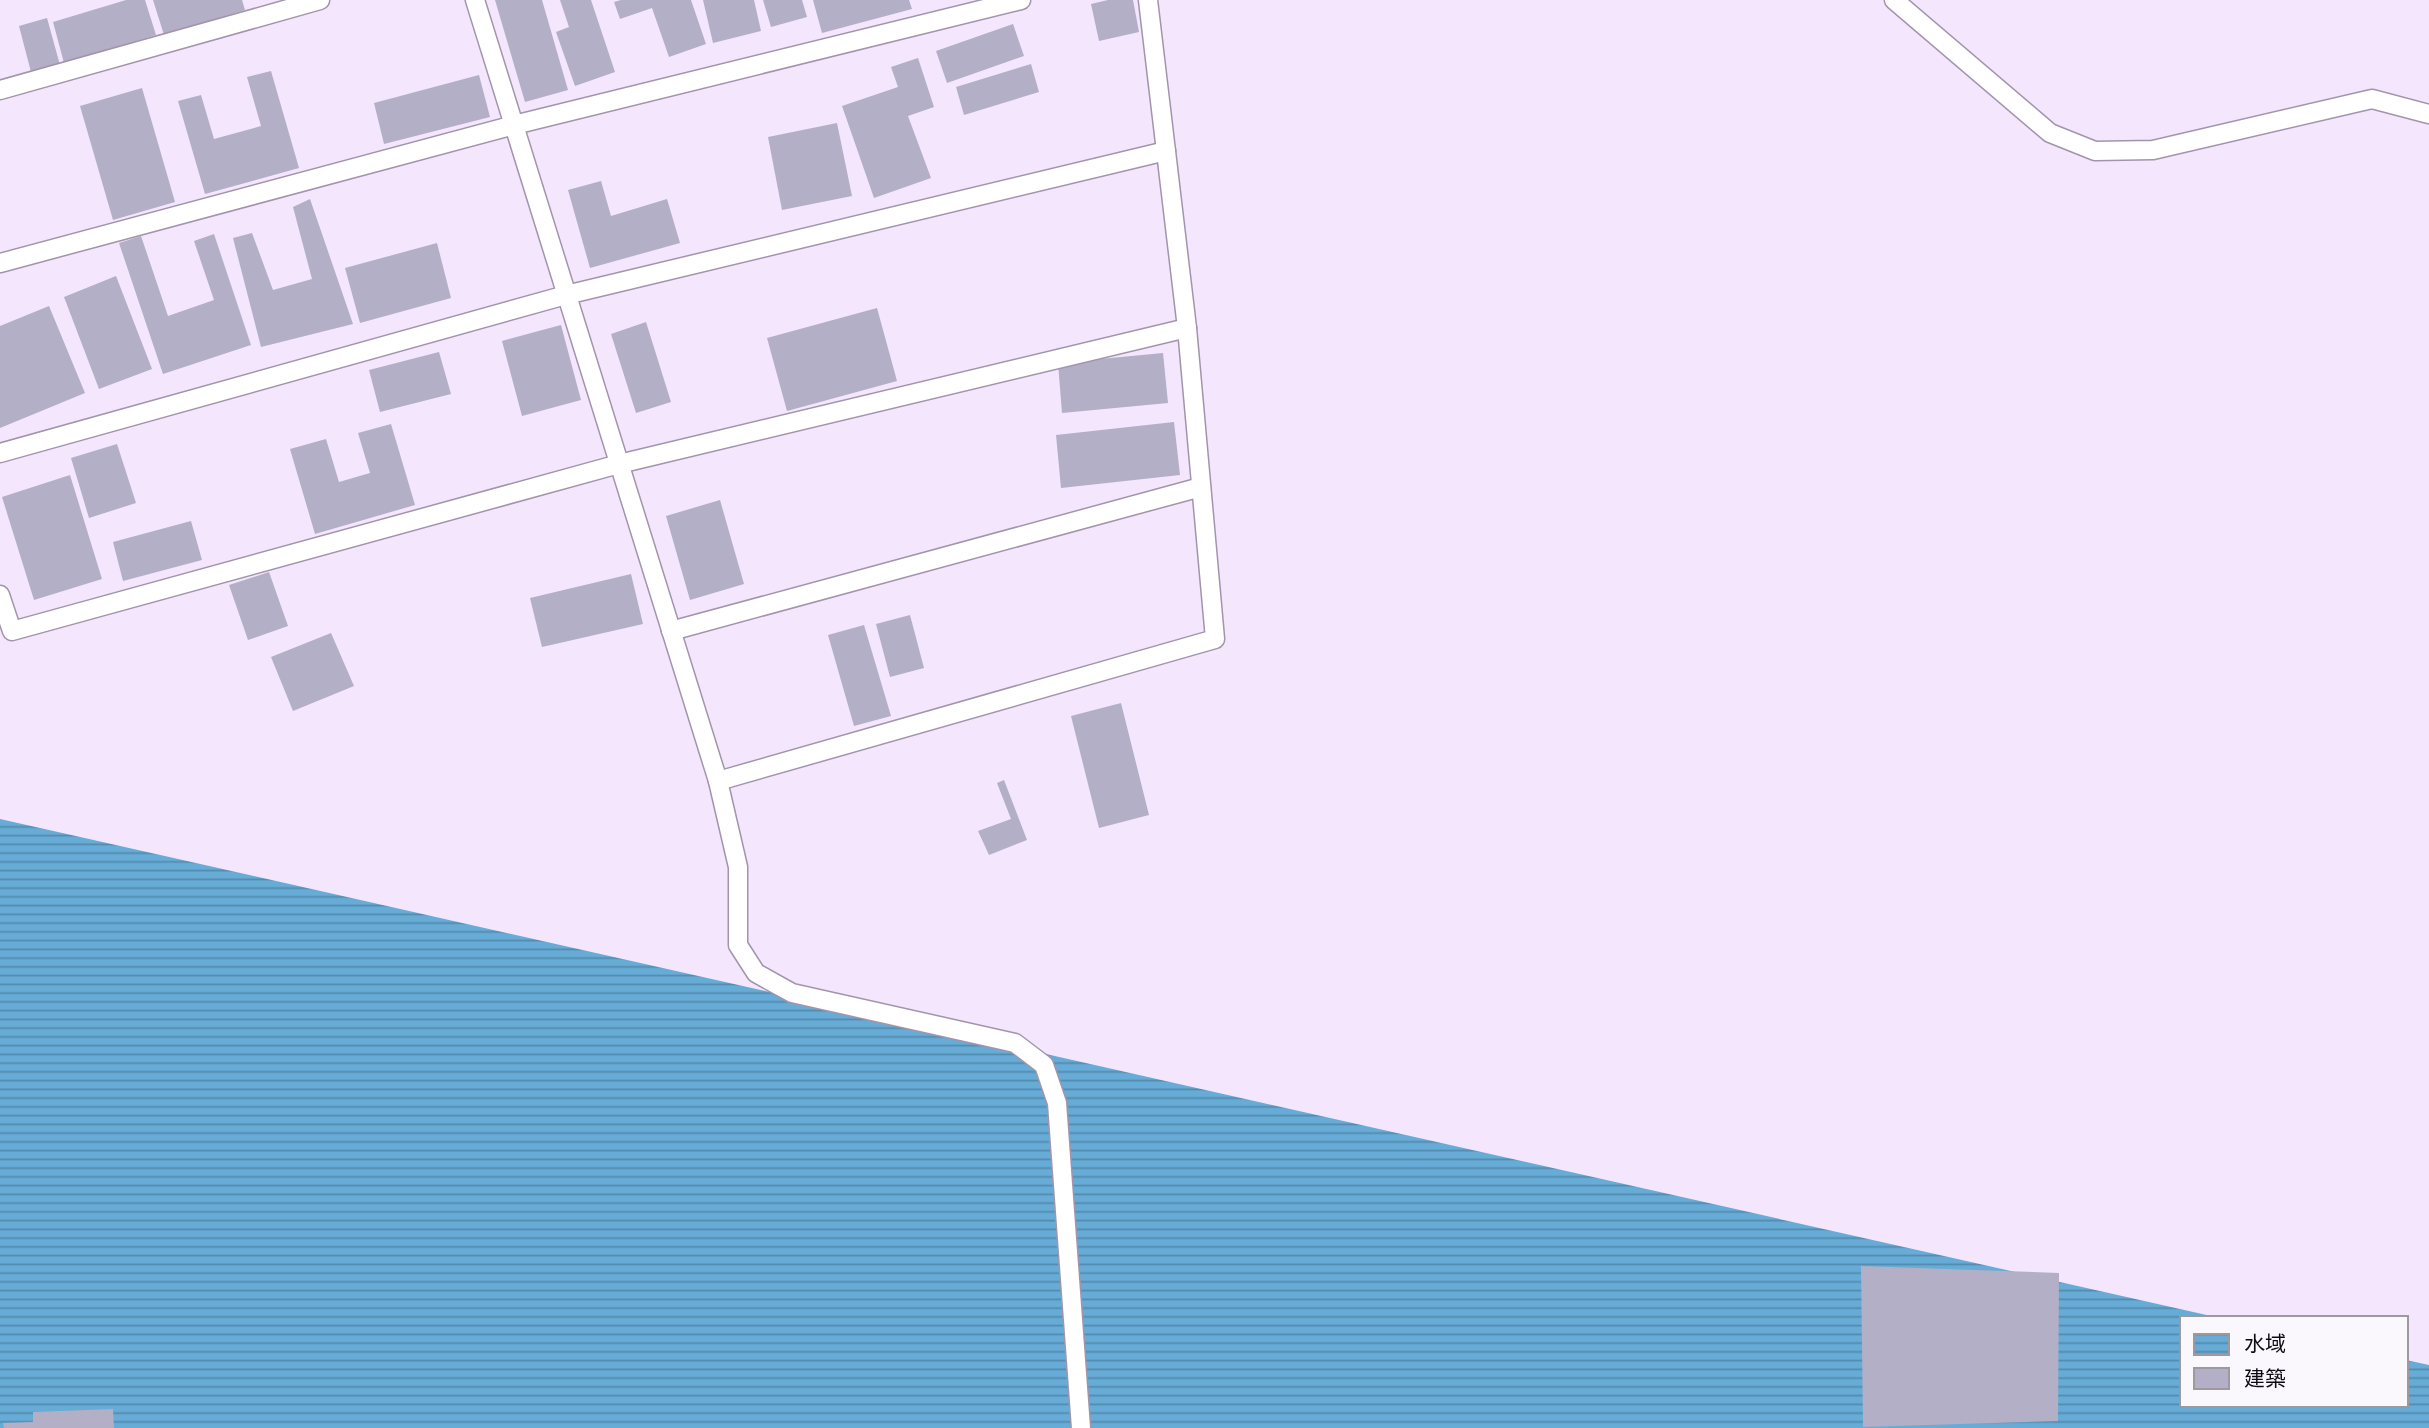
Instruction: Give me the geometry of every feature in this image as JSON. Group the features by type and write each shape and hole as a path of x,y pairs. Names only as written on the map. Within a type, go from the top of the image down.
{"lane":[{"path":"0,90 320,0"},
{"path":"475,0 718,781 738,867 738,944 756,973 792,993 1015,1043 1044,1065 1057,1104 1081,1428"},
{"path":"0,263 514,125 1021,0"},
{"path":"718,781 1215,639 1187,328 1148,0"},
{"path":"1894,0 2050,133 2095,151 2152,150 2372,99 2429,114"},
{"path":"0,453 566,295 1167,151"},
{"path":"0,595 12,631 619,464 1187,328"},
{"path":"671,631 1201,486"}],"water":[{"path":"0,819 2211,1316 2180,1316 2180,1407 2408,1407 2408,1360 2429,1365 2429,1428 0,1428"}],"building":[{"path":"126,0 145,0 156,35 64,63 53,22"},
{"path":"153,0 242,0 245,10 164,35"},
{"path":"495,0 542,0 568,90 525,102"},
{"path":"560,0 591,0 615,72 575,86 556,32 569,27"},
{"path":"691,0 706,44 669,57 652,8 620,19 614,2"},
{"path":"703,0 754,0 761,31 713,43"},
{"path":"763,0 802,0 807,17 771,27"},
{"path":"813,0 909,0 912,9 822,33"},
{"path":"1108,0 1133,0 1139,32 1099,41 1091,4"},
{"path":"47,18 60,65 31,72 19,26"},
{"path":"1013,24 1024,56 947,83 936,51"},
{"path":"918,58 934,107 908,116 931,178 874,198 842,106 898,87 891,67"},
{"path":"1031,64 1039,92 964,115 956,87"},
{"path":"271,71 299,168 205,194 178,101 201,95 214,139 261,126 247,77"},
{"path":"479,75 490,117 384,144 374,103"},
{"path":"142,88 175,202 113,220 80,106"},
{"path":"837,123 852,196 782,210 768,137"},
{"path":"601,181 611,216 667,199 680,243 590,268 568,190"},
{"path":"310,199 353,324 261,347 233,238 252,233 273,290 312,279 293,207"},
{"path":"214,234 251,345 163,374 119,243 141,236 168,316 214,300 194,241"},
{"path":"437,243 451,298 360,323 345,268"},
{"path":"116,276 152,369 99,389 64,297"},
{"path":"49,306 85,393 0,428 0,326"},
{"path":"877,308 897,381 787,411 767,338"},
{"path":"646,322 671,402 636,413 611,334"},
{"path":"561,325 581,400 522,416 502,341"},
{"path":"439,352 451,394 380,412 369,370"},
{"path":"1163,353 1168,403 1062,413 1058,363"},
{"path":"1174,422 1180,475 1061,488 1056,435"},
{"path":"391,424 415,505 315,534 290,449 326,439 339,482 370,473 358,433"},
{"path":"117,444 136,503 89,518 71,458"},
{"path":"70,475 102,579 34,600 2,497"},
{"path":"720,500 744,584 690,600 666,516"},
{"path":"191,521 202,560 123,581 113,542"},
{"path":"269,572 288,626 248,640 229,585"},
{"path":"631,574 643,624 542,647 530,598"},
{"path":"910,615 924,668 890,677 876,624"},
{"path":"864,625 891,716 854,726 828,635"},
{"path":"331,633 354,686 293,711 271,657"},
{"path":"1121,703 1149,815 1099,828 1071,716"},
{"path":"1004,780 1027,840 989,855 978,831 1011,819 997,783"},
{"path":"1861,1266 2059,1273 2058,1421 1863,1427"},
{"path":"113,1409 114,1428 4,1428 3,1423 33,1422 33,1412"}]}
